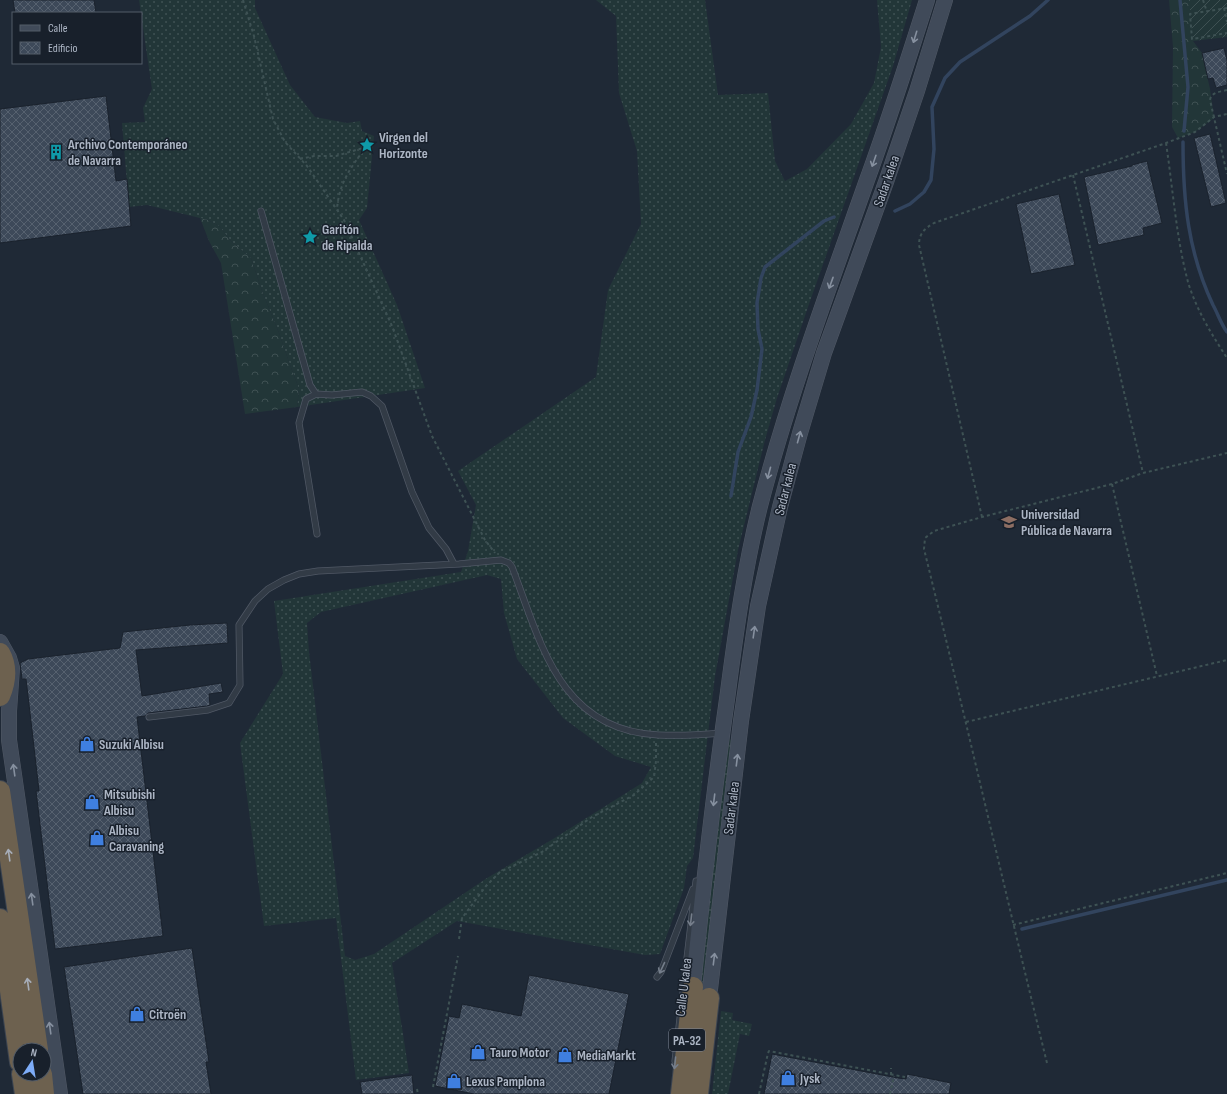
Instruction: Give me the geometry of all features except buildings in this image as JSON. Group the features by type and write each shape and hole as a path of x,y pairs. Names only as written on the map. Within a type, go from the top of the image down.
{"highway":[{"path":"0,653 3,658 6,671 5,684 0,696"},
{"path":"0,791 37,1042"},
{"path":"0,919 17,1042"},
{"name":"PA-32","path":"681,1094 693,987"},
{"name":"PA-32","path":"698,1094 709,998"},
{"path":"23,1082 25,1094"},
{"path":"43,1082 44,1094"}],"street":[{"name":"Sadar kalea","path":"693,987 707,853 739,609 760,508 781,430 805,354 900,85 927,0"},
{"name":"Sadar kalea","path":"709,998 741,721 758,606 780,507 824,353 917,91 945,0"},
{"path":"0,642 9,658 12,668 9,711 9,740 60,1094"}],"lane":[{"path":"261,211 310,385 316,394"},
{"path":"317,534 299,423 306,399 316,394 332,395 362,392 371,396 382,406 412,492 429,528 446,548 454,564"},
{"path":"149,717 208,710 229,703 240,685 239,625 256,601 268,589 284,580 299,574 318,571 501,560 509,563 512,567 548,662 564,687 588,712 606,723 630,731 656,735 688,736 722,733"},
{"name":"Calle U kalea","path":"657,977 661,972 707,853"},
{"name":"Calle U kalea","path":"674,1065 696,881"}],"path":[{"path":"243,0 254,36 273,119 285,142 300,158 344,220 392,326 432,436 485,540 501,560"},
{"path":"1203,0 1207,12"},
{"path":"1227,22 1225,8 1190,14 1192,39 1227,34"},
{"path":"1227,90 1212,94 1210,96 1227,174"},
{"path":"982,517 919,245 919,238 922,231 934,223 1195,132 1214,117 1227,114"},
{"path":"1166,143 1180,240 1189,284 1207,327 1227,358"},
{"path":"300,158 314,156 336,156 366,147 343,182 338,196 337,210"},
{"path":"1073,175 1143,473"},
{"path":"1047,1063 924,549 925,538 934,531 982,517 1112,484 1143,473 1227,453"},
{"path":"1112,484 1157,676"},
{"path":"966,722 1227,660"},
{"path":"459,939 462,918 486,886 500,872 542,852 592,817 634,795 654,776 656,761 656,735"},
{"path":"1013,925 1227,873"},
{"path":"433,1086 458,956"},
{"path":"759,1094 769,1051 905,1078"},
{"path":"890,1094 892,1075 891,1068"},
{"path":"417,1089 418,1094"}],"green space":[{"path":"139,0 255,0 255,8 290,85 315,117 347,123 360,121 362,131 374,136 367,208 359,220 397,305 425,388 297,407 299,389 251,258 231,241 219,226 208,220 147,205 129,207 122,123 145,122 143,108 152,89 142,12 141,12"},
{"path":"596,0 705,0 718,95 768,93 775,161 785,181 807,169 851,124 874,83 881,47 877,0 912,0 893,66 808,307 777,398 765,440 738,550 715,676 693,858 687,866 684,888 660,954 645,955 457,921 392,963 409,1073 356,1080 336,918 264,926 240,743 283,674 274,601 461,572 468,551 476,505 458,471 596,377 608,290 641,224 637,151 619,93 616,16","holes":["487,575 501,579 504,613 517,659 563,718 615,756 651,767 642,783 553,839 487,878 374,954 355,960 345,956 309,652 307,623 321,612"]},
{"path":"1169,0 1190,0 1193,41 1202,53 1210,89 1214,118 1195,132 1178,138 1172,127 1173,47"},
{"path":"1189,0 1227,0 1227,37 1193,41"},
{"path":"200,218 208,220 219,226 231,241 251,258 299,389 297,407 245,414 221,263 209,241"},
{"path":"727,739 733,740 691,1094 686,1094"},
{"path":"721,1011 733,1013 732,1020 752,1024 749,1036 740,1034 728,1094 712,1094"}],"waterway":[{"path":"895,211 910,204 924,192 931,180 934,149 932,107 945,78 960,62 1030,16 1048,0"},
{"path":"1180,0 1188,87 1184,131"},
{"path":"1183,142 1186,206 1193,246 1205,285 1213,305 1227,332"},
{"path":"731,496 738,452 751,417 757,390 762,349 758,329 757,303 761,278 765,267 824,221 834,217"},
{"path":"1022,929 1227,880"}],"place":[{"name":"Virgen del Horizonte","path":"367,145"},
{"name":"Archivo Contemporáneo de Navarra","path":"56,152"},
{"name":"Garitón de Ripalda","path":"310,237"},
{"name":"Universidad Pública de Navarra","path":"1009,522"},
{"name":"Suzuki Albisu","path":"87,744"},
{"name":"Mitsubishi Albisu","path":"92,802"},
{"name":"Albisu Caravaning","path":"97,838"},
{"name":"Citroën","path":"137,1014"},
{"name":"Tauro Motor","path":"478,1052"},
{"name":"MediaMarkt","path":"565,1055"},
{"name":"Jysk","path":"788,1078"},
{"name":"Lexus Pamplona","path":"454,1081"}]}
